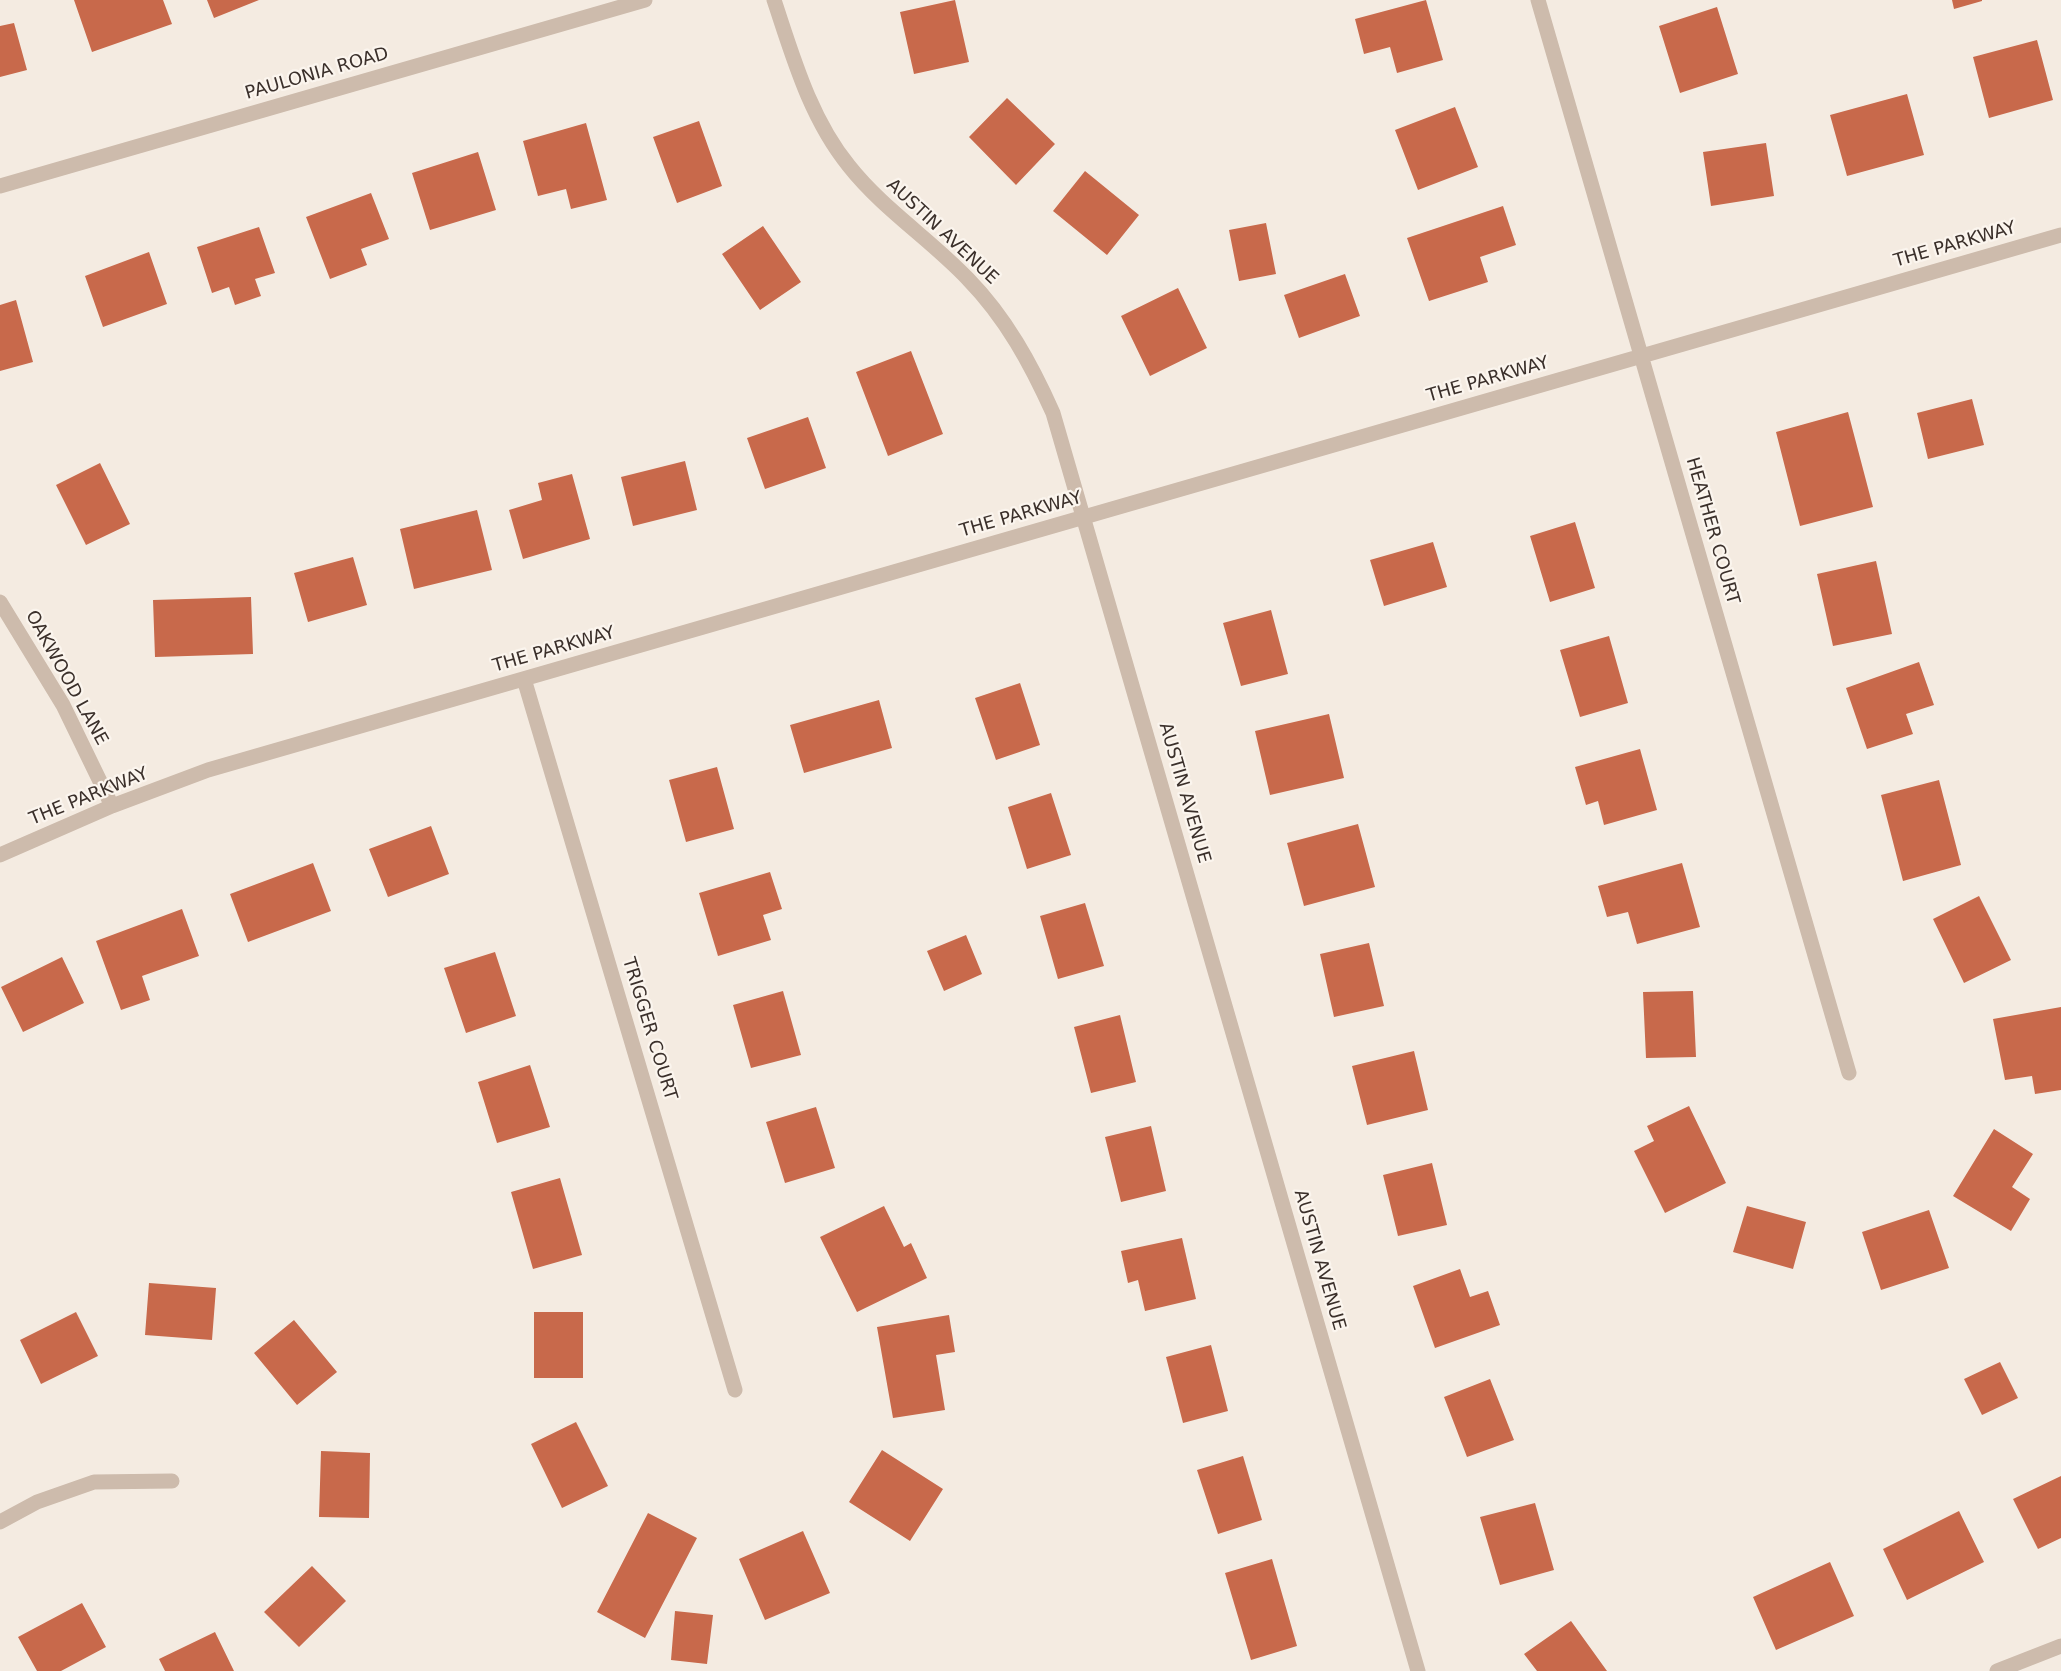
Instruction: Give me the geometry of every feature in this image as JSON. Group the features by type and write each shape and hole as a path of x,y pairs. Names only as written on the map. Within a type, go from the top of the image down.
{"street":[{"name":"PAULONIA ROAD","path":"0,186 645,0"},
{"name":"AUSTIN AVENUE","path":"774,0 794,61 811,102 829,137 847,164 868,189 967,278 1013,334 1035,372 1053,413 1418,1671"},
{"name":"HEATHER COURT","path":"1538,0 1850,1073"},
{"name":"THE PARKWAY","path":"0,855 112,806 208,770 2061,235"},
{"name":"OAKWOOD LANE","path":"0,602 63,705 112,806"},
{"name":"TRIGGER COURT","path":"524,679 735,1389"},
{"path":"0,1522 37,1502 94,1482 172,1481"},
{"path":"1997,1671 2061,1646"}],"building":[{"path":"74,0 163,0 172,24 92,52"},
{"path":"207,0 259,0 214,18"},
{"path":"955,0 969,62 914,74 900,12"},
{"path":"1426,0 1443,60 1397,73 1390,47 1364,54 1355,19"},
{"path":"1952,0 1982,0 1982,1 1954,9"},
{"path":"1717,7 1738,74 1680,93 1659,26"},
{"path":"14,23 27,70 0,77 0,26"},
{"path":"2037,40 2053,100 1989,118 1973,57"},
{"path":"1907,94 1924,155 1847,176 1830,115"},
{"path":"1007,98 1055,144 1016,185 969,137"},
{"path":"1455,107 1478,167 1418,190 1395,130"},
{"path":"699,121 722,186 677,203 653,137"},
{"path":"586,123 607,200 571,209 566,189 538,196 523,141"},
{"path":"1766,143 1774,196 1711,206 1703,152"},
{"path":"478,152 496,210 430,230 412,173"},
{"path":"1085,171 1139,215 1107,255 1053,211"},
{"path":"371,193 389,239 361,249 367,265 330,279 306,217"},
{"path":"1503,206 1516,245 1480,257 1488,282 1429,301 1407,238"},
{"path":"1266,223 1276,274 1239,281 1229,230"},
{"path":"763,226 801,282 760,310 722,254"},
{"path":"259,227 275,273 255,279 261,296 235,305 229,287 212,293 197,247"},
{"path":"149,252 167,304 103,327 85,276"},
{"path":"1345,274 1360,316 1299,338 1284,295"},
{"path":"1178,288 1207,348 1150,376 1121,316"},
{"path":"16,300 33,362 0,371 0,305"},
{"path":"911,351 943,434 888,456 856,372"},
{"path":"1972,399 1984,445 1928,459 1917,413"},
{"path":"1848,412 1873,507 1800,526 1776,432"},
{"path":"808,417 826,468 765,489 747,438"},
{"path":"685,461 697,510 633,526 621,477"},
{"path":"100,463 130,524 86,545 56,485"},
{"path":"572,474 590,539 523,559 509,510 542,500 538,483"},
{"path":"477,510 492,570 414,589 400,529"},
{"path":"1575,522 1595,588 1550,602 1530,536"},
{"path":"1433,542 1447,587 1384,606 1370,560"},
{"path":"353,557 367,605 308,622 294,573"},
{"path":"1876,561 1892,634 1833,646 1817,574"},
{"path":"251,597 253,654 155,657 153,600"},
{"path":"1271,610 1288,674 1241,686 1223,623"},
{"path":"1609,636 1628,703 1580,717 1560,650"},
{"path":"1919,662 1934,705 1906,714 1913,734 1867,749 1846,688"},
{"path":"1020,683 1040,745 996,760 975,698"},
{"path":"879,700 892,748 804,773 790,725"},
{"path":"1329,714 1344,778 1270,795 1255,731"},
{"path":"1640,749 1657,810 1604,825 1598,801 1586,805 1575,767"},
{"path":"717,767 734,829 686,842 669,780"},
{"path":"1939,780 1961,865 1903,881 1881,795"},
{"path":"1051,793 1071,855 1027,869 1008,807"},
{"path":"1358,824 1375,887 1304,906 1287,843"},
{"path":"431,826 449,874 388,897 369,849"},
{"path":"313,863 331,911 248,942 230,894"},
{"path":"1682,863 1700,927 1637,944 1628,912 1607,917 1598,886"},
{"path":"770,872 782,909 763,915 771,940 718,956 699,893"},
{"path":"1979,896 2011,960 1964,983 1933,919"},
{"path":"1085,903 1104,966 1058,979 1040,916"},
{"path":"182,909 199,956 142,976 150,1000 121,1010 96,941"},
{"path":"966,935 982,974 944,991 927,951"},
{"path":"1369,943 1384,1006 1334,1017 1320,954"},
{"path":"495,952 516,1016 466,1033 444,968"},
{"path":"62,957 84,1003 23,1032 1,987"},
{"path":"783,991 801,1055 751,1068 733,1005"},
{"path":"1693,991 1696,1057 1646,1058 1643,992"},
{"path":"2061,1007 2061,1090 2035,1094 2032,1076 2005,1080 1993,1019"},
{"path":"1120,1015 1136,1082 1091,1093 1074,1027"},
{"path":"1414,1051 1428,1110 1367,1125 1352,1066"},
{"path":"530,1065 550,1127 497,1143 478,1082"},
{"path":"1689,1106 1726,1183 1665,1213 1634,1151 1654,1141 1647,1126"},
{"path":"816,1107 835,1168 785,1183 766,1122"},
{"path":"1151,1126 1166,1191 1121,1202 1105,1137"},
{"path":"1994,1129 2033,1154 2012,1187 2030,1199 2011,1231 1953,1196"},
{"path":"1432,1163 1447,1225 1398,1236 1383,1175"},
{"path":"560,1178 582,1255 533,1269 511,1192"},
{"path":"884,1206 904,1247 911,1243 927,1278 857,1312 820,1237"},
{"path":"1747,1206 1806,1222 1793,1269 1733,1252"},
{"path":"1929,1210 1949,1268 1881,1290 1862,1232"},
{"path":"1182,1238 1196,1299 1145,1311 1138,1280 1128,1283 1121,1251"},
{"path":"1460,1269 1470,1297 1488,1291 1500,1325 1435,1348 1413,1286"},
{"path":"149,1283 216,1288 212,1340 145,1335"},
{"path":"76,1312 98,1356 41,1384 20,1340"},
{"path":"534,1312 583,1312 583,1378 534,1378"},
{"path":"949,1315 955,1352 936,1355 945,1410 893,1418 877,1327"},
{"path":"294,1320 337,1372 297,1405 254,1353"},
{"path":"1211,1345 1228,1411 1183,1423 1166,1357"},
{"path":"2000,1362 2018,1398 1982,1415 1964,1379"},
{"path":"1490,1379 1514,1440 1467,1457 1444,1397"},
{"path":"576,1422 608,1486 562,1508 531,1444"},
{"path":"882,1450 943,1489 910,1541 849,1502"},
{"path":"321,1451 370,1453 369,1518 319,1517"},
{"path":"1243,1456 1262,1520 1218,1534 1197,1470"},
{"path":"2061,1476 2061,1538 2038,1549 2013,1499"},
{"path":"1535,1503 1554,1570 1500,1585 1480,1517"},
{"path":"1959,1511 1984,1562 1907,1600 1883,1549"},
{"path":"648,1513 697,1538 645,1638 597,1612"},
{"path":"803,1531 830,1593 765,1620 739,1559"},
{"path":"1272,1559 1297,1646 1251,1660 1225,1573"},
{"path":"1830,1562 1854,1616 1776,1650 1753,1597"},
{"path":"312,1566 346,1601 299,1647 264,1612"},
{"path":"82,1603 106,1647 61,1671 37,1671 18,1637"},
{"path":"675,1611 713,1615 707,1664 671,1660"},
{"path":"1571,1621 1607,1671 1537,1671 1524,1654"},
{"path":"215,1632 234,1671 165,1671 159,1659"}]}
